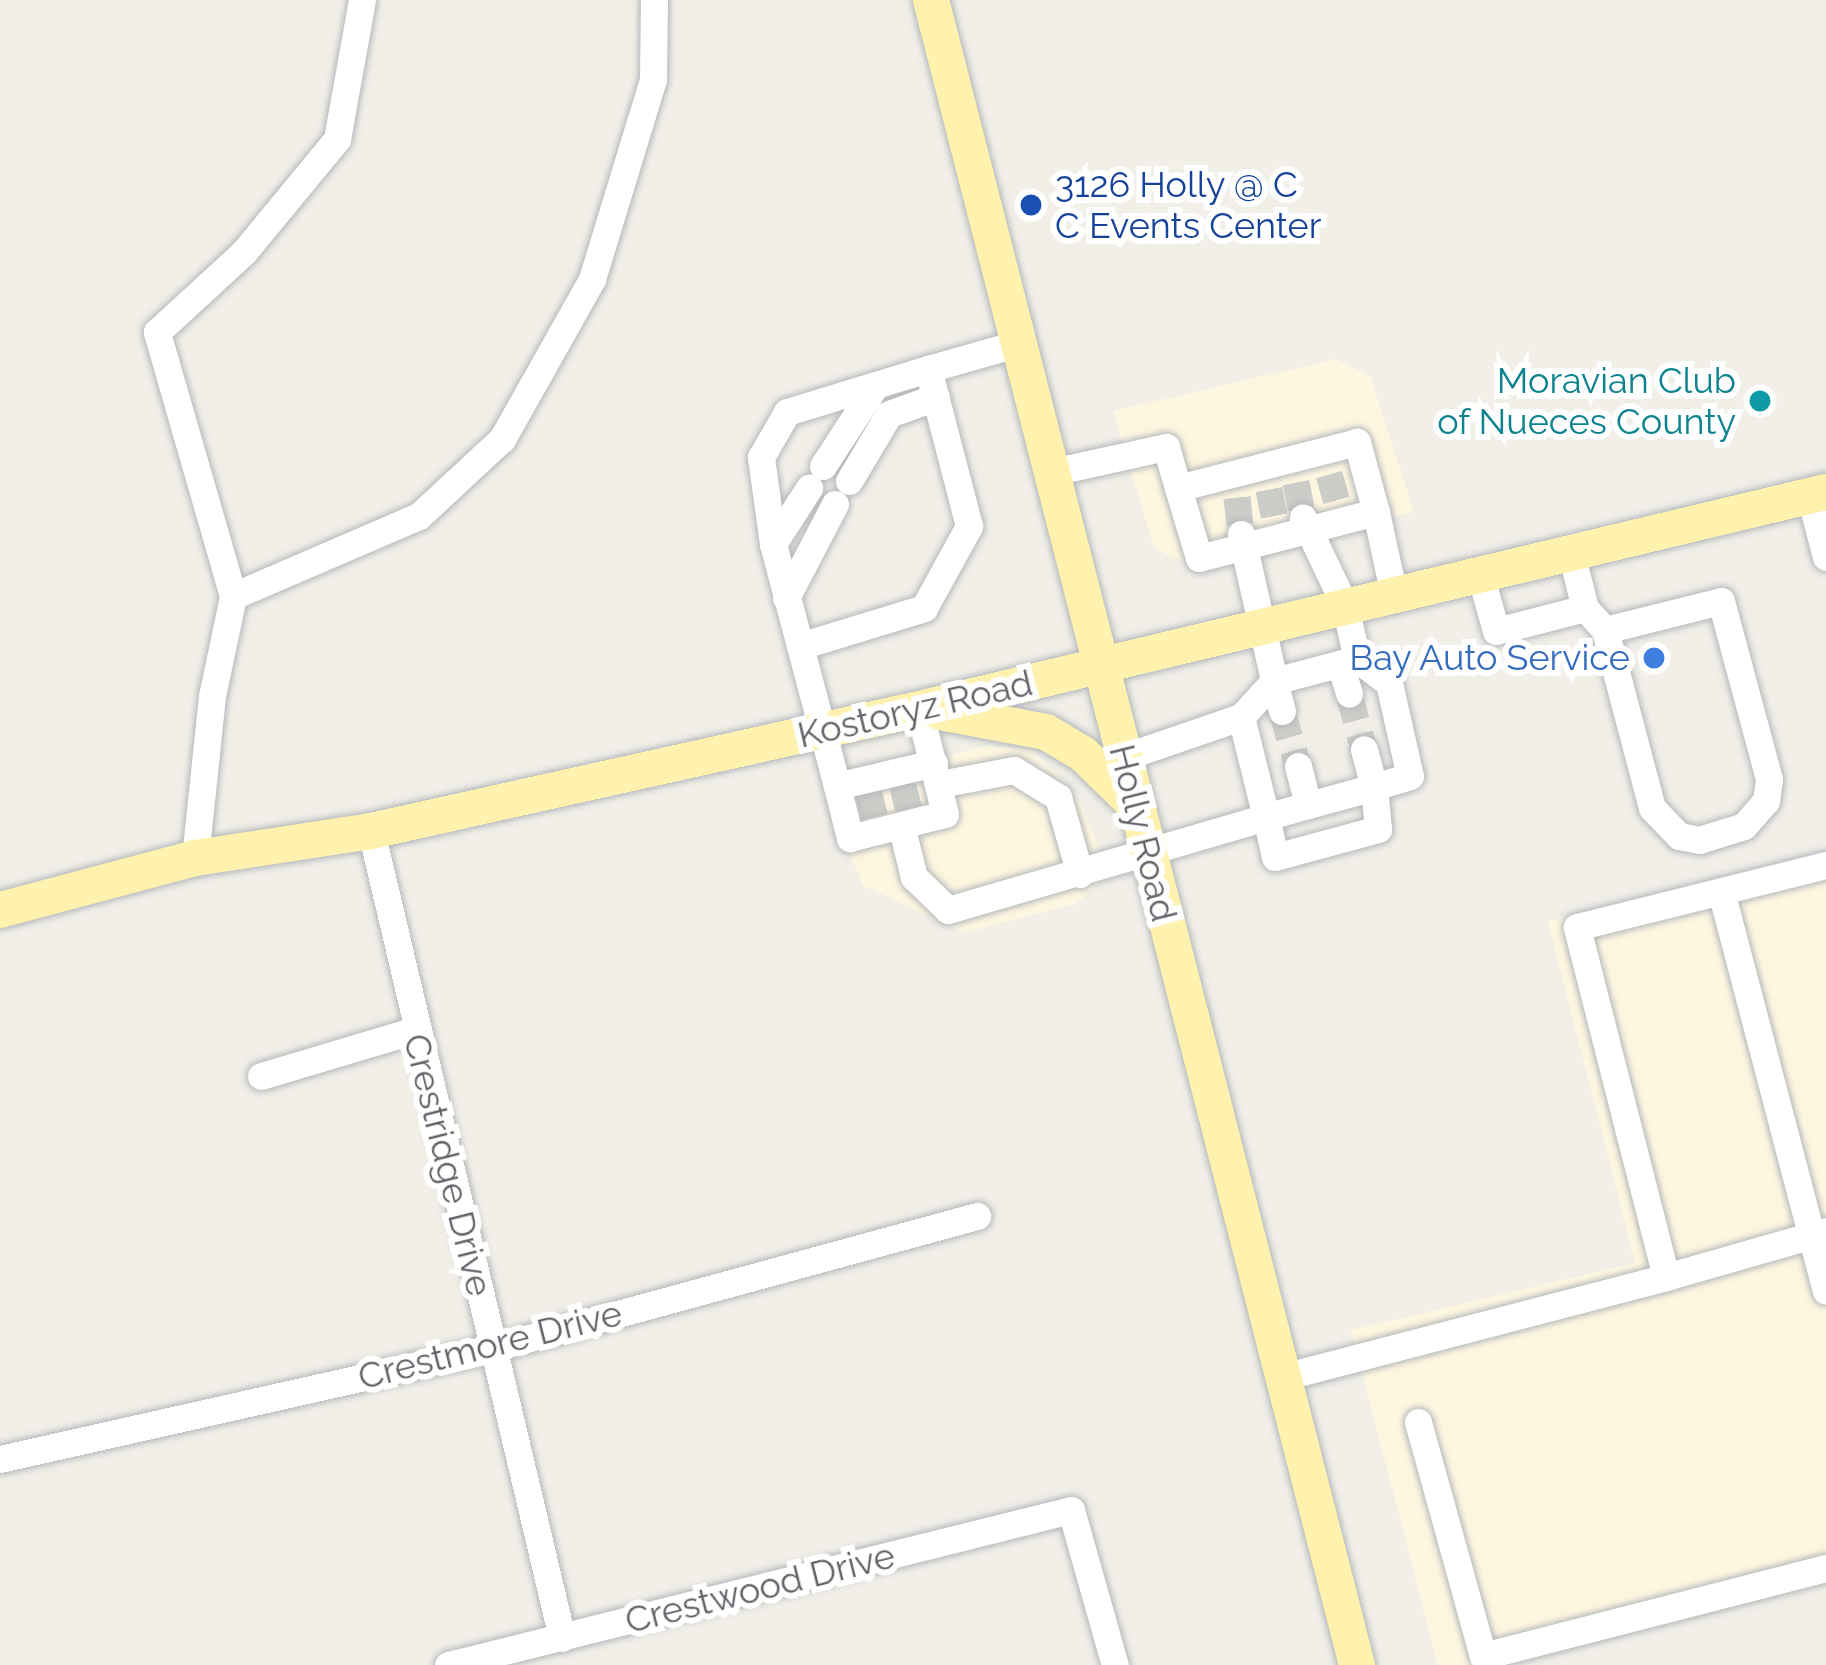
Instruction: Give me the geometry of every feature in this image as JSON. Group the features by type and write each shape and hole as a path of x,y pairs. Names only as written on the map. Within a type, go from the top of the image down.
{"main road":[{"name":"Holly Road","path":"931,0 1357,1665"},
{"name":"Kostoryz Road","path":"0,910 195,858 371,831 919,709 1818,494"},
{"path":"919,709 1046,732 1083,754 1137,807"}],"street":[{"path":"195,858 212,696 233,596 157,332 244,252 337,139 362,0"},
{"path":"233,596 419,516 502,439 592,279 653,80 654,0"},
{"path":"786,598 889,414 932,383 1018,343"},
{"path":"932,383 875,386 781,417 759,467 786,598 850,838 890,803 937,773 1015,770 1058,797 1080,874"},
{"path":"800,646 914,615 945,578 969,526 932,383"},
{"path":"773,544 875,386"},
{"path":"1178,488 1234,486 1327,462 1357,442 1394,595"},
{"path":"1052,472 1166,448 1199,557 1340,514 1376,512"},
{"path":"1818,494 1826,556"},
{"path":"1291,528 1346,606 1349,694"},
{"path":"1242,541 1257,628 1282,711"},
{"path":"1571,553 1585,608 1605,630 1652,808 1679,836 1699,840 1744,826 1766,801 1769,779 1721,601 1605,630"},
{"path":"1480,574 1496,631 1585,608"},
{"path":"890,803 914,877 948,910 1410,776 1389,683 1348,662 1274,681 1241,716 1124,757"},
{"path":"837,786 945,814 919,709"},
{"path":"1241,716 1275,856 1378,829 1375,787 1364,749"},
{"path":"1298,766 1308,805"},
{"name":"Crestridge Drive","path":"371,831 562,1638"},
{"path":"1666,1277 1577,928 1826,865"},
{"path":"1721,891 1819,1233 1826,1290"},
{"path":"261,1076 415,1030"},
{"name":"Crestmore Drive","path":"0,1459 493,1348 977,1216"},
{"path":"1283,1377 1819,1233"},
{"path":"1418,1422 1483,1656 1826,1568"},
{"name":"Crestwood Drive","path":"448,1665 1070,1510 1115,1665"}],"shaded area":[{"path":"1336,359 1370,376 1414,512 1193,567 1154,548 1113,411"},
{"path":"985,746 1030,749 1061,777 1081,802 1109,876 1075,904 964,933 863,885 822,790"},
{"path":"1826,853 1826,1584 1505,1665 1438,1665 1351,1330 1635,1263 1548,921"}],"tunnel":[{"path":"1329,474 1339,509"},
{"path":"1296,482 1303,518"},
{"path":"1269,489 1276,525"},
{"path":"1237,497 1241,534"},
{"path":"1349,694 1364,749"},
{"path":"1282,711 1298,766"},
{"path":"902,782 909,810"},
{"path":"868,790 875,818"}],"place":[{"name":"3126 Holly @ C C Events Center","path":"1031,205"},
{"name":"Moravian Club of Nueces County","path":"1760,401"},
{"name":"Bay Auto Service","path":"1654,658"}]}
